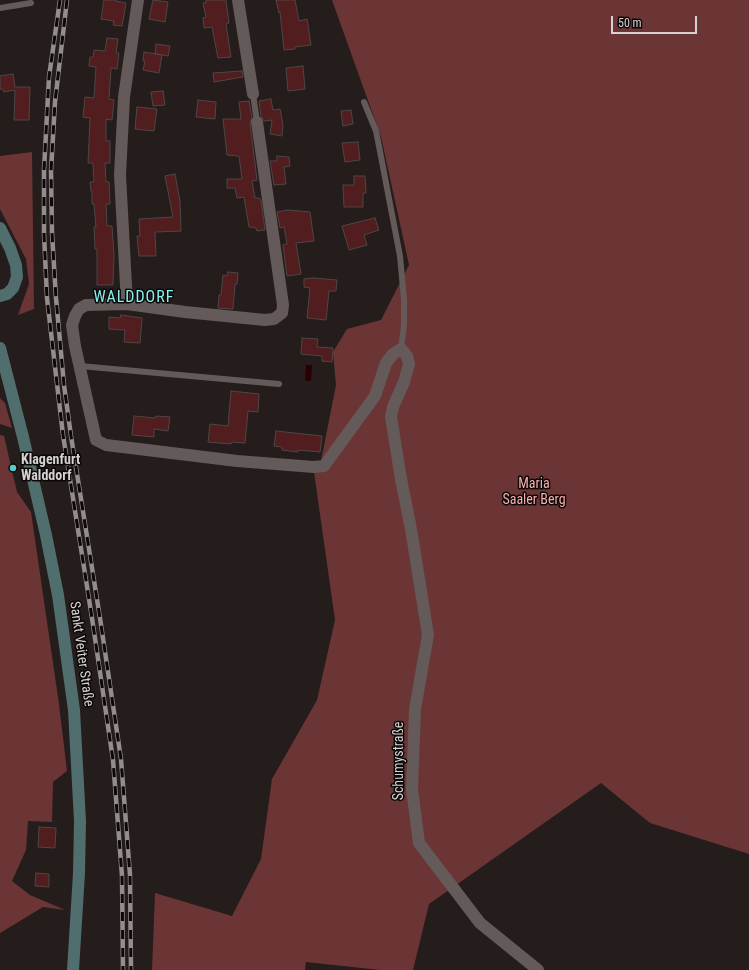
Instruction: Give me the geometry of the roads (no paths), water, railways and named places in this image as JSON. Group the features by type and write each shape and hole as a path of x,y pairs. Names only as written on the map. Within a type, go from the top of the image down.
{"main road":[{"path":"0,228 10,248 16,265 17,277 13,288 7,294 0,296"},
{"name":"Sankt Veiter Straße","path":"0,348 4,378 27,451 46,535 58,595 74,710 80,821 79,873 73,970"}],"street":[{"path":"127,304 120,174 124,97 138,0"},
{"path":"238,0 253,94"},
{"path":"256,122 283,305 282,313 274,319 265,320 185,312 127,304 86,305 74,316 72,325 74,346 80,366 96,440 106,445 237,461 314,467 324,466 375,396 386,364 393,354 401,349"},
{"name":"Schumystraße","path":"401,349 407,356 409,364 404,382 393,407 391,417 428,635 415,709 412,789 419,843 480,924 538,970"}],"lane":[{"path":"0,8 31,2"},
{"path":"253,94 256,122"},
{"path":"364,102 376,131 400,256 404,299 404,325 401,349"},
{"path":"80,366 279,384"}],"railway":[{"path":"60,0 49,77 44,170 44,234 47,298 63,435 113,760 122,876 123,970"},
{"path":"67,0 55,102 51,171 52,233 56,298 64,385 71,436 121,759 130,875 131,970"}],"place":[{"name":"Klagenfurt Walddorf","path":"13,468"}],"district":[{"name":"WALDDORF","path":"134,298"}],"park label":[{"name":"Maria Saaler Berg","path":"534,492"}]}
